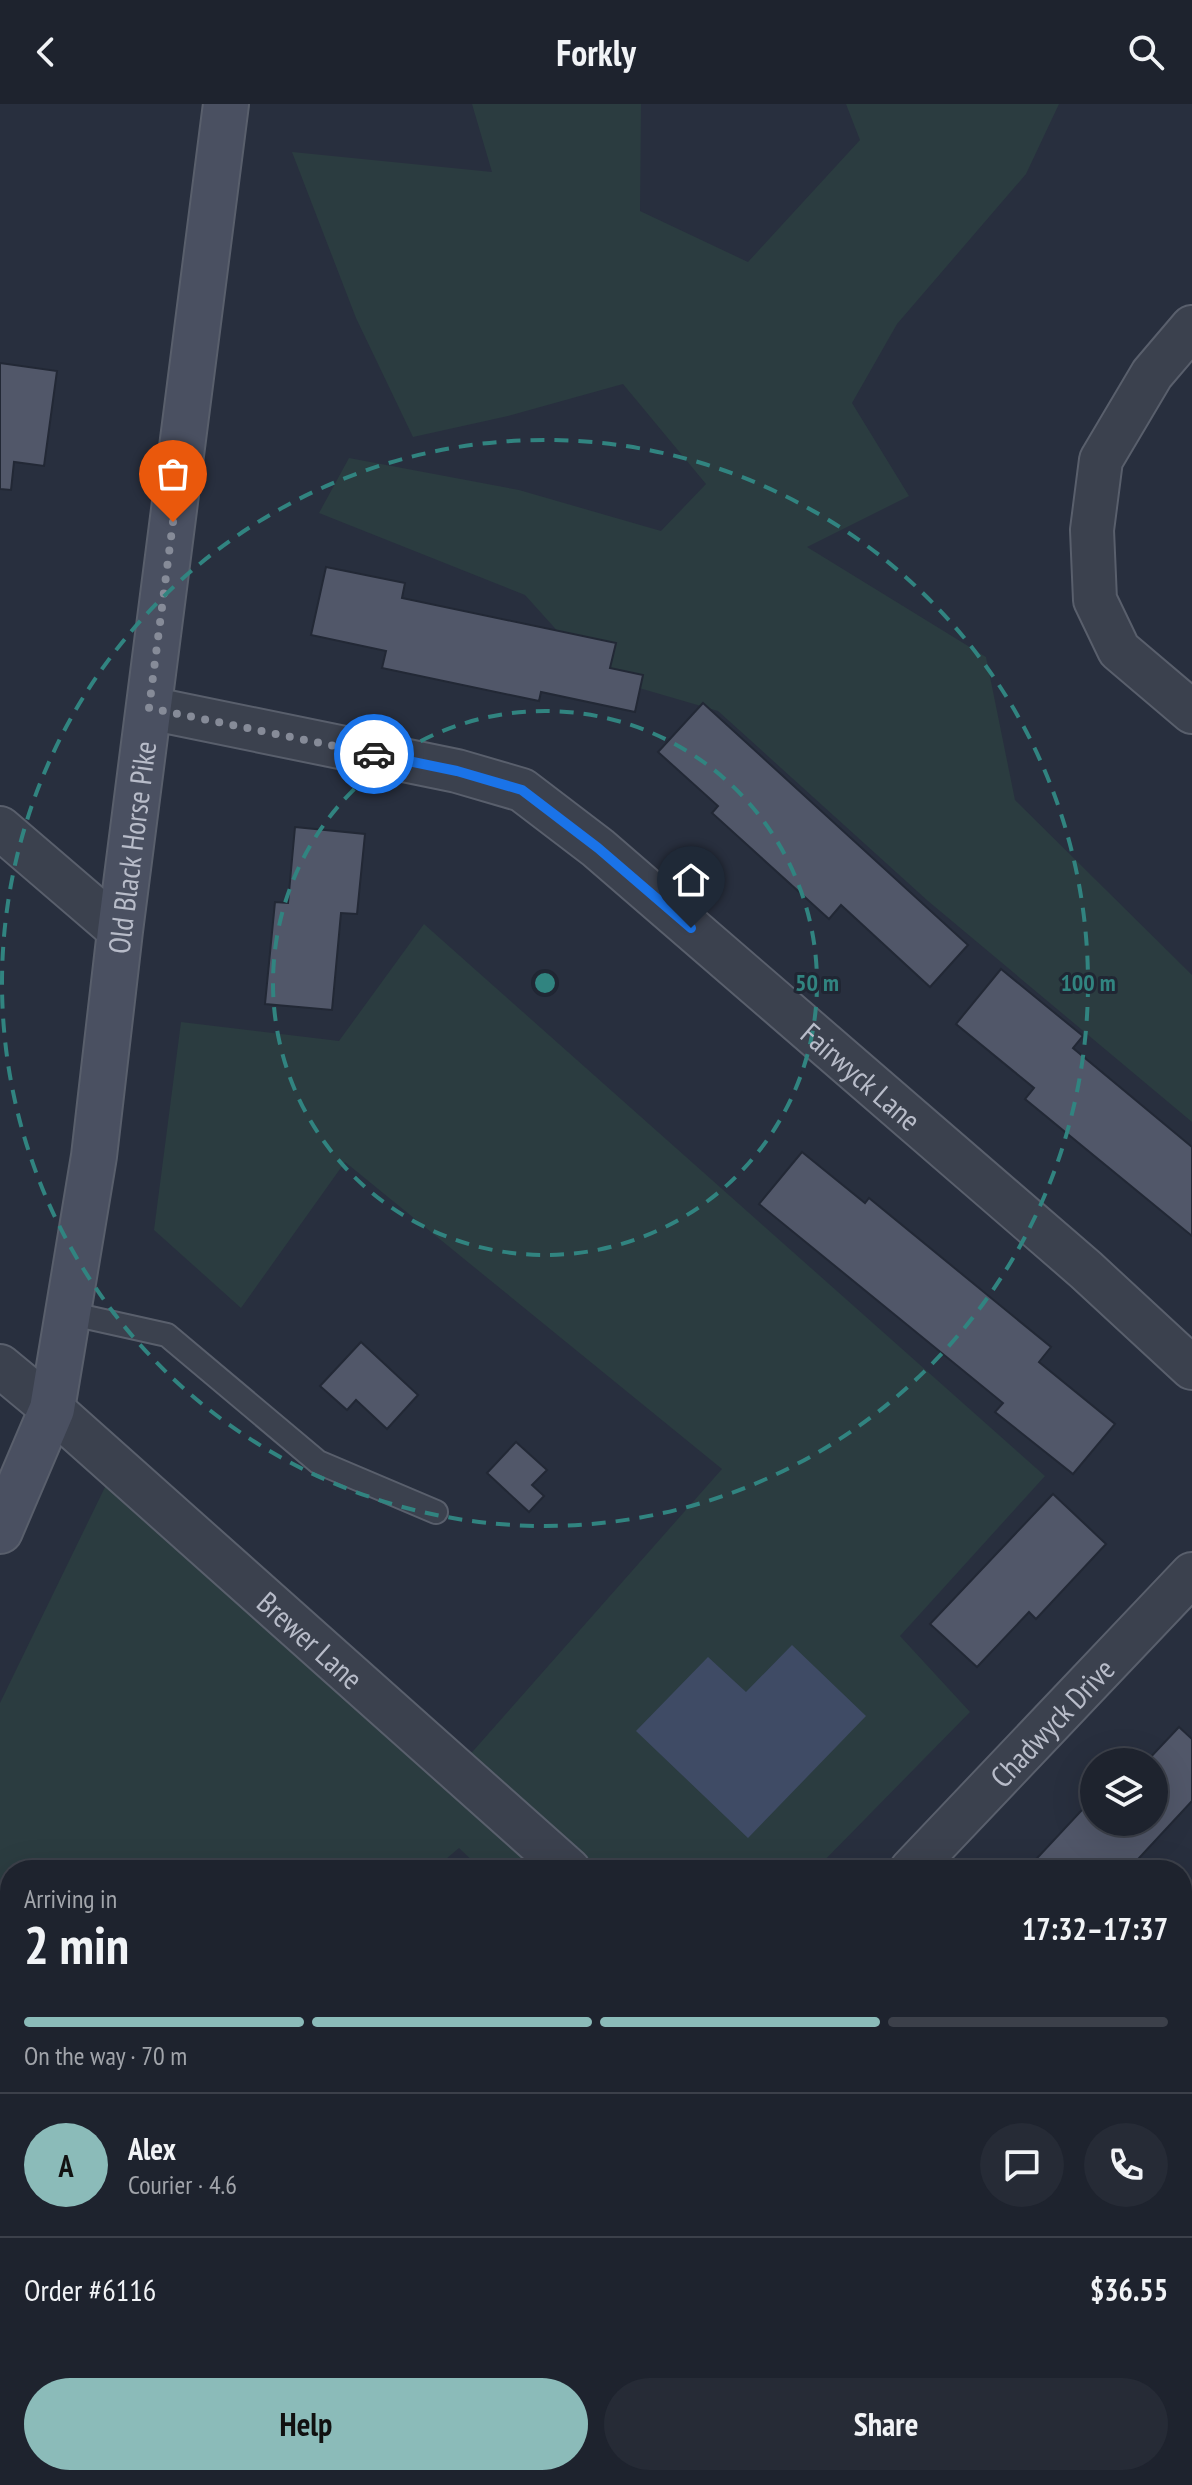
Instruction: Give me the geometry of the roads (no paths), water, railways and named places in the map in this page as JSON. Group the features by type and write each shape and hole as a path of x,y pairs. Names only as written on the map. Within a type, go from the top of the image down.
{"street":[{"name":"Old Black Horse Pike","path":"0,1531 52,1409 94,1156 226,104"},
{"path":"1192,327 1152,374 1101,460 1092,530 1095,600 1119,650 1192,712"},
{"name":"Fairwyck Lane","path":"149,708 457,771 522,790 610,858 1086,1270 1192,1368"},
{"path":"0,828 120,931"},
{"name":"Brewer Lane","path":"0,1366 558,1860"},
{"name":"Chadwyck Drive","path":"920,1860 1192,1574"}],"lane":[{"path":"68,1313 167,1335 318,1462 436,1512"}],"water":[{"path":"792,1645 866,1716 748,1838 636,1731 708,1657 746,1692"}]}
